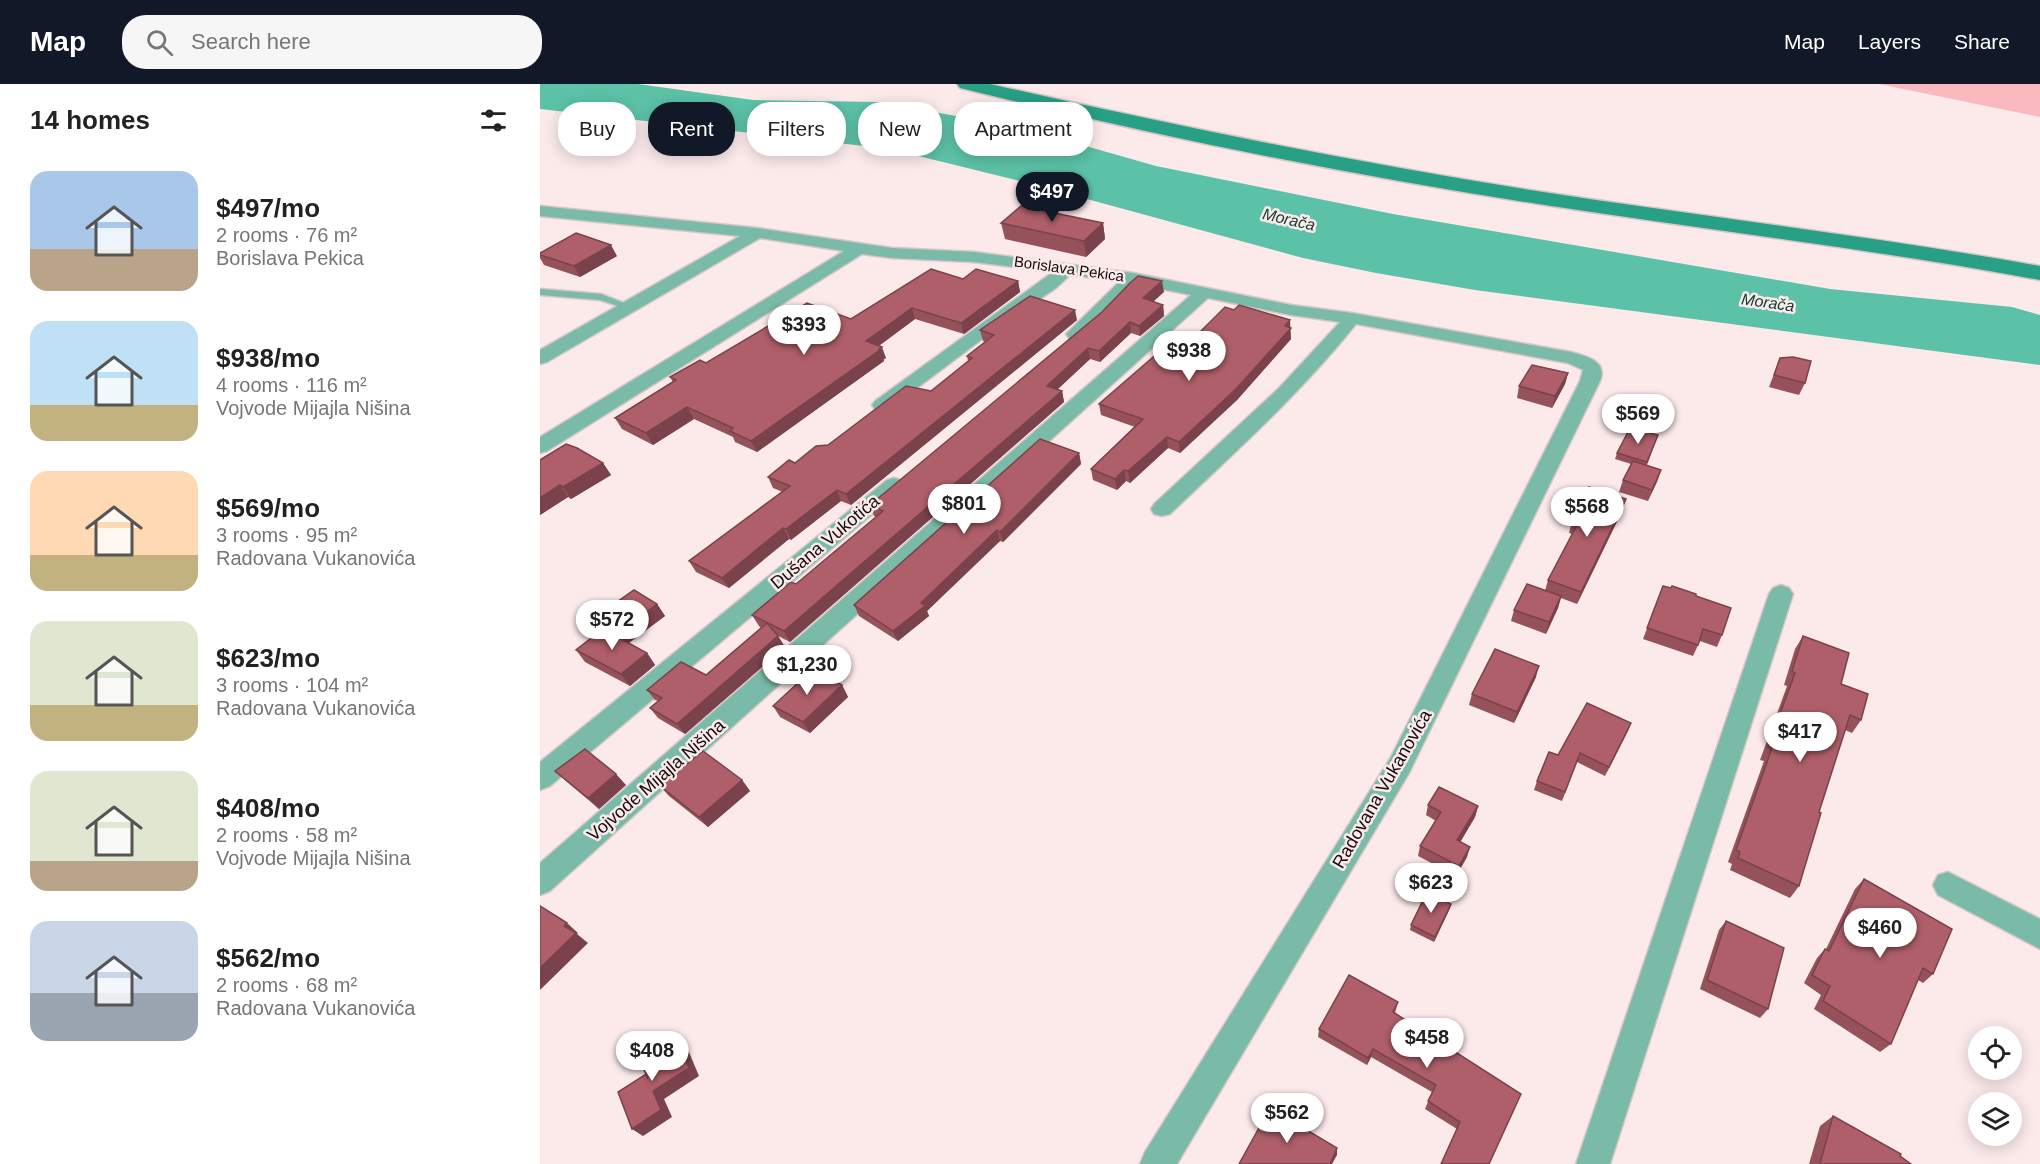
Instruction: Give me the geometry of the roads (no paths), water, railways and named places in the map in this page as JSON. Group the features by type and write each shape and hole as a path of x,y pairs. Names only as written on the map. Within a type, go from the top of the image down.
{"main road":[{"path":"966,84 1156,127 1457,184 1917,251 2040,273"}],"street":[{"name":"Borislava Pekica","path":"540,211 757,233 892,253 974,257 1133,278 1203,294 1352,318 1571,358 1584,362 1592,368"},
{"path":"540,358 757,233"},
{"path":"540,446 858,249"},
{"path":"870,414 991,324 1050,284 1066,269"},
{"path":"1060,347 1096,317 1133,278"},
{"name":"Vojvode Mijajla Nišina","path":"540,882 1203,294"},
{"path":"1162,509 1302,376 1328,349 1352,318"},
{"name":"Radovana Vukanovića","path":"1157,1164 1400,765 1590,381 1593,374 1592,368"},
{"name":"Dušana Vukotića","path":"540,778 906,475"},
{"path":"1593,1164 1781,594"},
{"path":"1948,885 2040,935"}],"lane":[{"path":"540,292 601,297 630,307"}],"water":[{"path":"540,84 638,84 753,100 880,102 858,102 858,145 846,144 846,102 747,102 747,133 735,131 735,102 648,102 648,121 636,120 636,102 558,102 558,111 540,109"},
{"name":"Morača","path":"942,113 954,116 954,156 1093,156 1093,148 1156,166 1393,214 1830,289 2012,307 2040,315 2040,365 1475,290 1376,273 1303,258 1032,184 918,156 942,156"}]}
